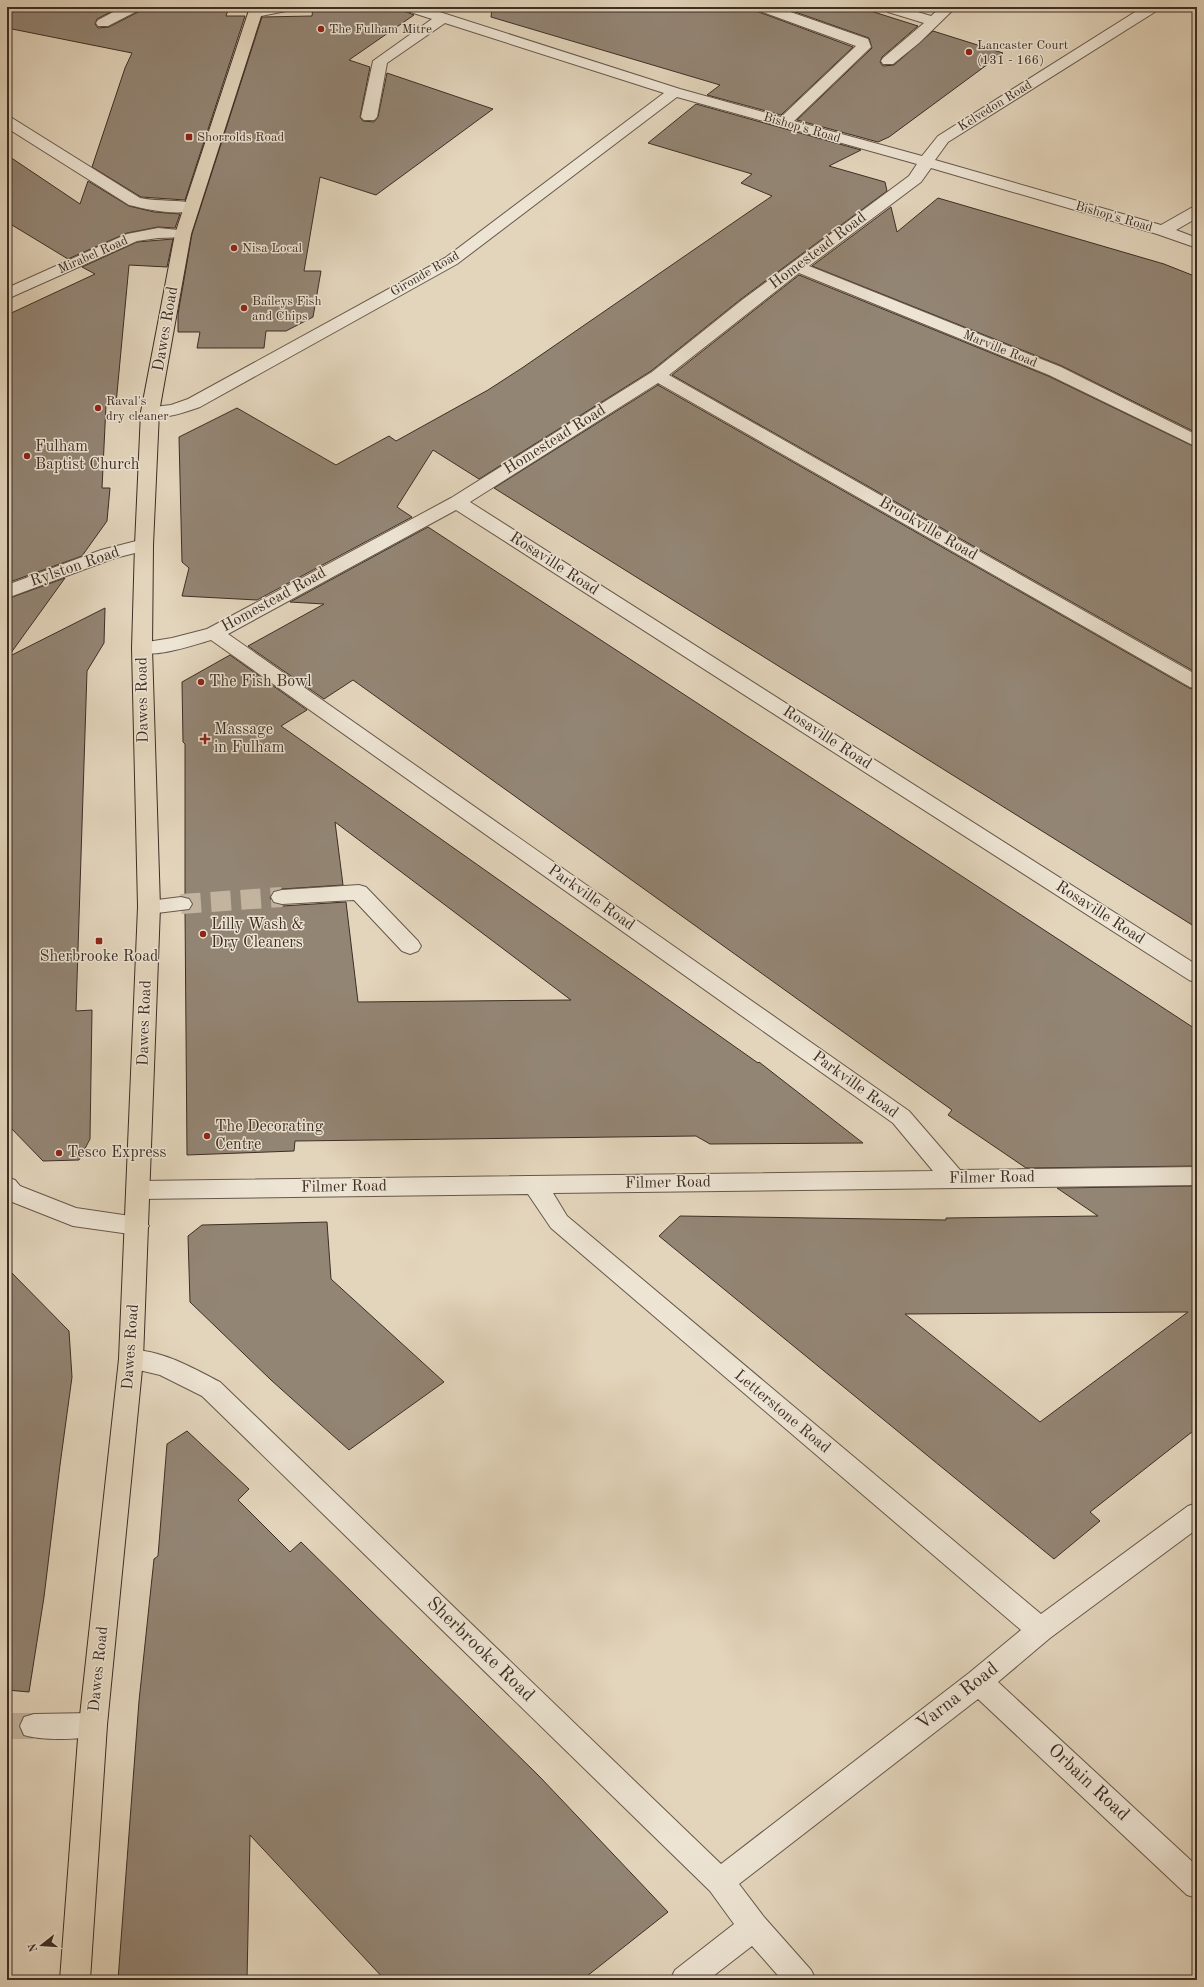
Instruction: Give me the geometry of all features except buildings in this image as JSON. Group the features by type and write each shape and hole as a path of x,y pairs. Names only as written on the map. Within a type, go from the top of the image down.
{"main road":[{"name":"Dawes Road","path":"75,1980 93,1725 131,1359 149,907 142,648 144,545 150,412 183,234 257,10"}],"street":[{"path":"103,23 134,7"},
{"path":"257,10 286,7"},
{"name":"Bishop's Road","path":"409,7 675,92 926,162 1163,231 1197,243"},
{"path":"762,7 863,42 864,47 783,123"},
{"path":"888,61 914,40 932,21 949,7"},
{"name":"Kelvedon Road","path":"926,162 943,139 1153,7"},
{"path":"893,10 932,21"},
{"path":"369,117 380,61 443,18"},
{"name":"Gironde Road","path":"150,412 173,410 194,403 451,261 675,92"},
{"path":"8,123 135,202 148,206 168,208 191,207"},
{"name":"Homestead Road","path":"142,648 173,644 214,633 457,502 658,376 798,267 915,179 921,174 926,162"},
{"path":"1163,231 1197,211"},
{"name":"Mirabel Road","path":"7,294 133,237 158,233 183,234"},
{"name":"Marville Road","path":"798,267 1055,371 1197,442"},
{"name":"Brookville Road","path":"658,376 1197,683"},
{"name":"Rosaville Road","path":"457,502 1197,975"},
{"name":"Rylston Road","path":"7,592 108,554 144,545"},
{"name":"Parkville Road","path":"214,633 901,1117 954,1179"},
{"path":"282,897 359,892 410,946"},
{"path":"149,907 181,904"},
{"name":"Filmer Road","path":"138,1190 1197,1176"},
{"name":"Letterstone Road","path":"534,1184 559,1222 1040,1630"},
{"path":"7,1186 12,1192 73,1217 137,1226"},
{"name":"Sherbrooke Road","path":"131,1359 165,1366 211,1389 720,1882 754,1927 801,1980"},
{"name":"Varna Road","path":"720,1882 979,1682 1040,1630 1197,1514"},
{"name":"Orbain Road","path":"979,1682 1197,1885"},
{"path":"34,1726 93,1725"},
{"path":"685,1980 754,1927"}],"tunnel":[{"path":"181,904 282,897"},
{"path":"7,1726 34,1726"}],"place":[{"name":"The Fulham Mitre","path":"321,29"},
{"name":"Lancaster Court (131 - 166)","path":"969,52"},
{"name":"Shorrolds Road","path":"189,137"},
{"name":"Nisa Local","path":"234,248"},
{"name":"Baileys Fish and Chips","path":"244,308"},
{"name":"Raval's dry cleaner","path":"98,408"},
{"name":"Fulham Baptist Church","path":"27,456"},
{"name":"The Fish Bowl","path":"201,682"},
{"name":"Massage in Fulham","path":"205,739"},
{"name":"Lilly Wash & Dry Cleaners","path":"203,934"},
{"name":"Sherbrooke Road","path":"99,941"},
{"name":"The Decorating Centre","path":"207,1136"},
{"name":"Tesco Express","path":"59,1153"}]}
